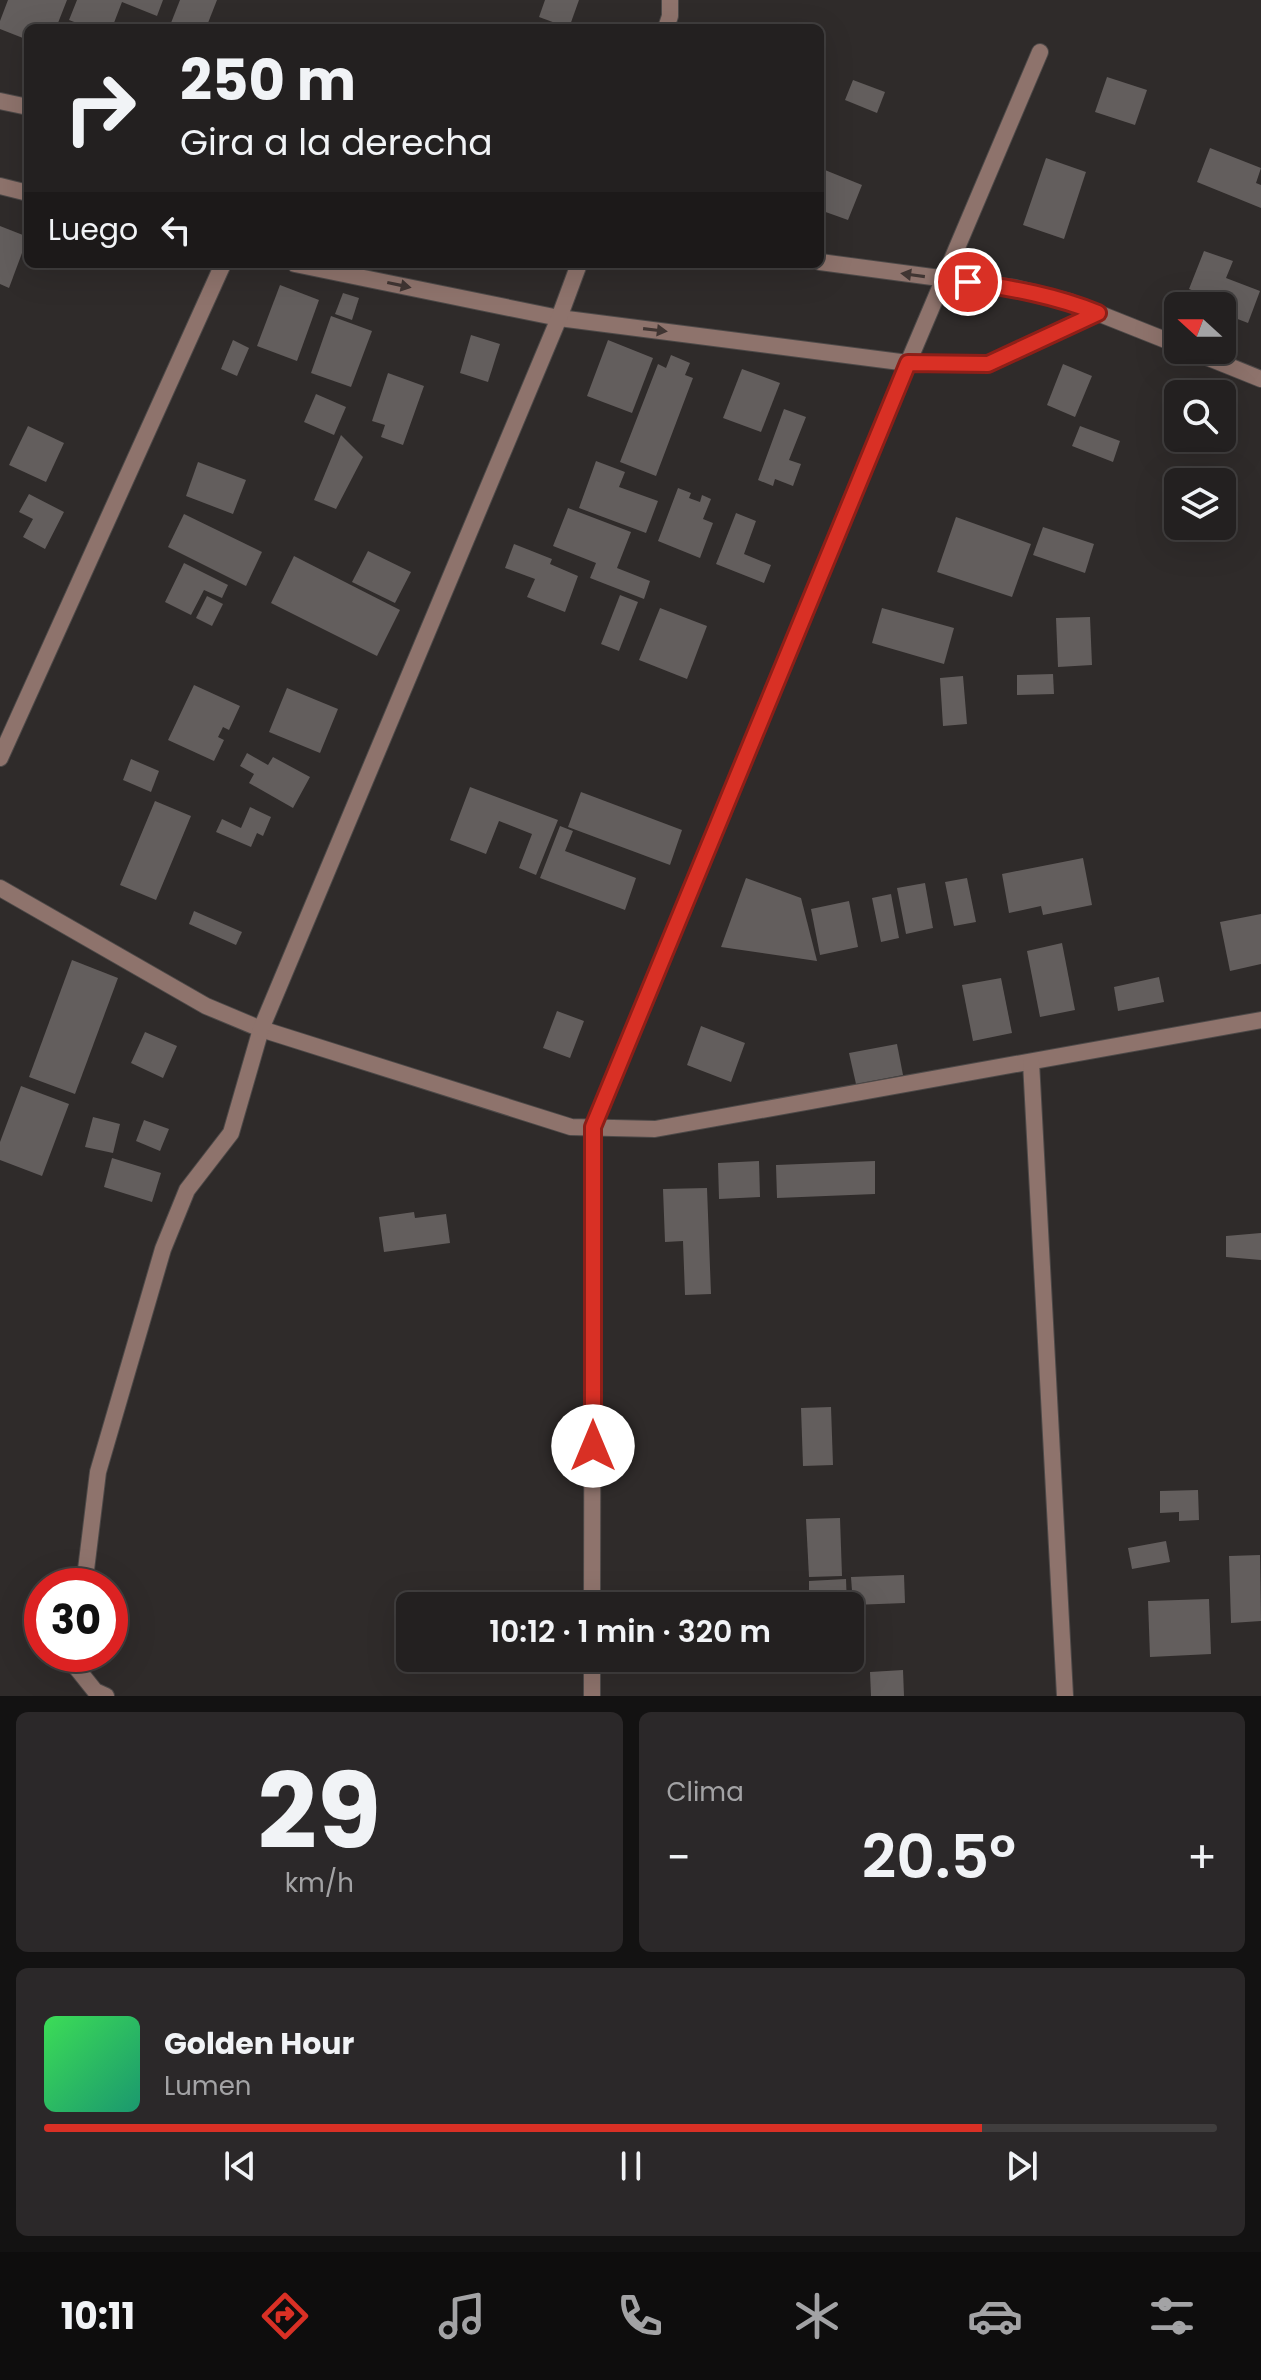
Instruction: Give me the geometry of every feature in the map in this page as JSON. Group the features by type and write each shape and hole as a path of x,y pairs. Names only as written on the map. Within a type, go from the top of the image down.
{"street":[{"path":"667,24 670,0"},
{"path":"592,1592 593,1127 908,363 1040,52"},
{"path":"0,101 24,106"},
{"path":"0,186 24,192"},
{"path":"824,263 1015,288 1070,302 1164,339"},
{"path":"0,758 221,268"},
{"path":"315,268 559,318 908,363 988,364 1098,313"},
{"path":"86,1568 98,1472 163,1249 187,1190 231,1133 261,1029 578,268"},
{"path":"1224,364 1261,379"},
{"path":"0,888 206,1006 261,1029 571,1127 655,1129 1261,1020"},
{"path":"1031,1062 1065,1696"},
{"path":"80,1672 95,1691 106,1696"},
{"path":"592,1672 592,1696"}],"building":[{"path":"8,0 67,0 58,24 24,24 24,38 0,29"},
{"path":"77,0 163,0 157,16 122,2 114,24 80,24 69,20"},
{"path":"180,0 217,0 208,24 171,24"},
{"path":"545,0 579,0 570,24 558,24 539,17"},
{"path":"1107,77 1147,90 1135,125 1095,112"},
{"path":"853,80 885,92 877,113 845,100"},
{"path":"1210,148 1261,168 1256,183 1261,185 1261,208 1197,182"},
{"path":"1046,158 1086,172 1064,239 1023,225"},
{"path":"824,170 862,185 848,220 824,211"},
{"path":"0,226 24,235 24,248 9,288 0,284"},
{"path":"1204,251 1233,261 1226,278 1260,291 1248,323 1236,318 1236,292 1197,292 1189,289"},
{"path":"280,285 319,300 297,361 257,346"},
{"path":"343,293 359,298 352,320 335,314"},
{"path":"331,316 372,331 351,387 311,373"},
{"path":"471,335 500,344 488,382 460,373"},
{"path":"233,340 249,348 237,376 221,369"},
{"path":"608,340 653,358 632,413 587,396"},
{"path":"671,355 690,363 685,375 693,378 656,476 620,462 658,364 666,368"},
{"path":"1063,364 1092,376 1075,417 1047,405"},
{"path":"742,369 780,383 761,432 723,418"},
{"path":"388,373 424,386 403,445 381,437 385,425 372,421"},
{"path":"316,394 346,407 334,435 304,422"},
{"path":"784,409 806,417 789,460 801,464 793,486 775,479 773,486 758,480"},
{"path":"28,426 64,443 46,482 9,465"},
{"path":"1080,426 1120,441 1113,462 1072,446"},
{"path":"341,435 363,457 336,509 314,500"},
{"path":"596,461 625,472 619,487 658,501 646,533 579,508"},
{"path":"198,462 246,480 233,514 186,496"},
{"path":"678,488 691,493 689,498 700,502 702,495 711,499 703,519 713,523 700,558 658,541"},
{"path":"29,494 64,512 45,549 23,537 33,519 19,512"},
{"path":"568,508 631,532 617,568 650,581 644,599 590,578 596,563 553,546"},
{"path":"736,513 756,521 744,554 771,565 764,583 716,564"},
{"path":"184,514 262,552 246,586 168,547"},
{"path":"956,517 1031,544 1012,597 937,572"},
{"path":"1043,527 1094,544 1085,573 1033,555"},
{"path":"514,544 552,559 550,564 578,576 565,612 527,597 535,579 505,568"},
{"path":"368,551 411,572 395,603 352,582"},
{"path":"294,556 400,610 377,656 271,603"},
{"path":"184,563 228,585 222,598 204,590 191,615 165,602"},
{"path":"620,595 638,602 619,651 601,644"},
{"path":"207,596 223,604 212,626 196,618"},
{"path":"660,608 707,626 687,679 639,660"},
{"path":"882,608 954,628 944,664 872,643"},
{"path":"1090,617 1092,665 1058,667 1056,618"},
{"path":"1053,674 1054,694 1017,695 1017,675"},
{"path":"963,676 967,724 943,726 940,678"},
{"path":"194,685 240,706 229,730 223,727 218,737 224,740 214,761 168,740"},
{"path":"287,688 338,709 320,753 269,732"},
{"path":"247,753 268,765 273,757 310,777 293,808 249,783 254,774 240,766"},
{"path":"131,759 159,771 151,792 123,780"},
{"path":"470,787 558,820 536,875 519,868 532,834 499,821 486,854 450,840"},
{"path":"581,792 682,830 670,865 568,827"},
{"path":"155,801 191,816 156,900 120,885"},
{"path":"250,807 271,817 263,836 257,833 251,847 216,832 222,819 241,828"},
{"path":"560,826 573,831 565,851 636,878 625,910 540,878"},
{"path":"1083,858 1092,905 1043,915 1041,906 1009,913 1002,874"},
{"path":"746,878 801,898 817,961 721,947"},
{"path":"967,878 976,922 954,926 945,882"},
{"path":"925,883 933,928 906,934 897,888"},
{"path":"891,894 899,938 881,942 872,898"},
{"path":"849,901 858,947 820,955 811,909"},
{"path":"194,911 242,932 236,945 189,924"},
{"path":"1261,914 1261,964 1230,971 1220,922"},
{"path":"1062,943 1075,1010 1040,1017 1027,951"},
{"path":"72,960 118,978 75,1094 29,1077"},
{"path":"1159,977 1164,1002 1118,1011 1114,987"},
{"path":"1001,978 1012,1033 973,1041 962,985"},
{"path":"557,1011 584,1021 570,1058 543,1048"},
{"path":"701,1026 745,1043 731,1082 687,1065"},
{"path":"145,1032 177,1046 163,1078 131,1063"},
{"path":"897,1044 903,1075 856,1084 849,1053"},
{"path":"21,1086 69,1104 42,1176 0,1160 0,1142"},
{"path":"93,1117 120,1124 113,1153 85,1147"},
{"path":"144,1120 169,1129 160,1151 136,1141"},
{"path":"112,1158 161,1173 152,1202 104,1187"},
{"path":"759,1161 760,1197 719,1199 718,1163"},
{"path":"875,1161 875,1194 777,1198 776,1165"},
{"path":"707,1188 711,1294 685,1295 683,1241 665,1242 663,1189"},
{"path":"414,1212 415,1218 446,1214 450,1243 384,1252 379,1217"},
{"path":"1261,1233 1261,1260 1226,1257 1226,1236"},
{"path":"831,1407 833,1465 803,1466 801,1408"},
{"path":"1198,1490 1199,1520 1179,1521 1179,1512 1160,1513 1160,1491"},
{"path":"840,1518 842,1576 809,1577 806,1519"},
{"path":"1166,1541 1170,1562 1132,1569 1128,1548"},
{"path":"1260,1555 1261,1621 1231,1623 1229,1556"},
{"path":"904,1575 905,1603 864,1605 864,1592 852,1592 851,1577"},
{"path":"846,1579 846,1592 809,1592 809,1581"},
{"path":"1209,1599 1211,1654 1150,1657 1148,1601"},
{"path":"903,1670 904,1696 871,1696 870,1672"}],"route":[{"path":"593,1446 593,1127 908,363 988,364 1098,313 1070,302 1015,288 968,282"}]}
